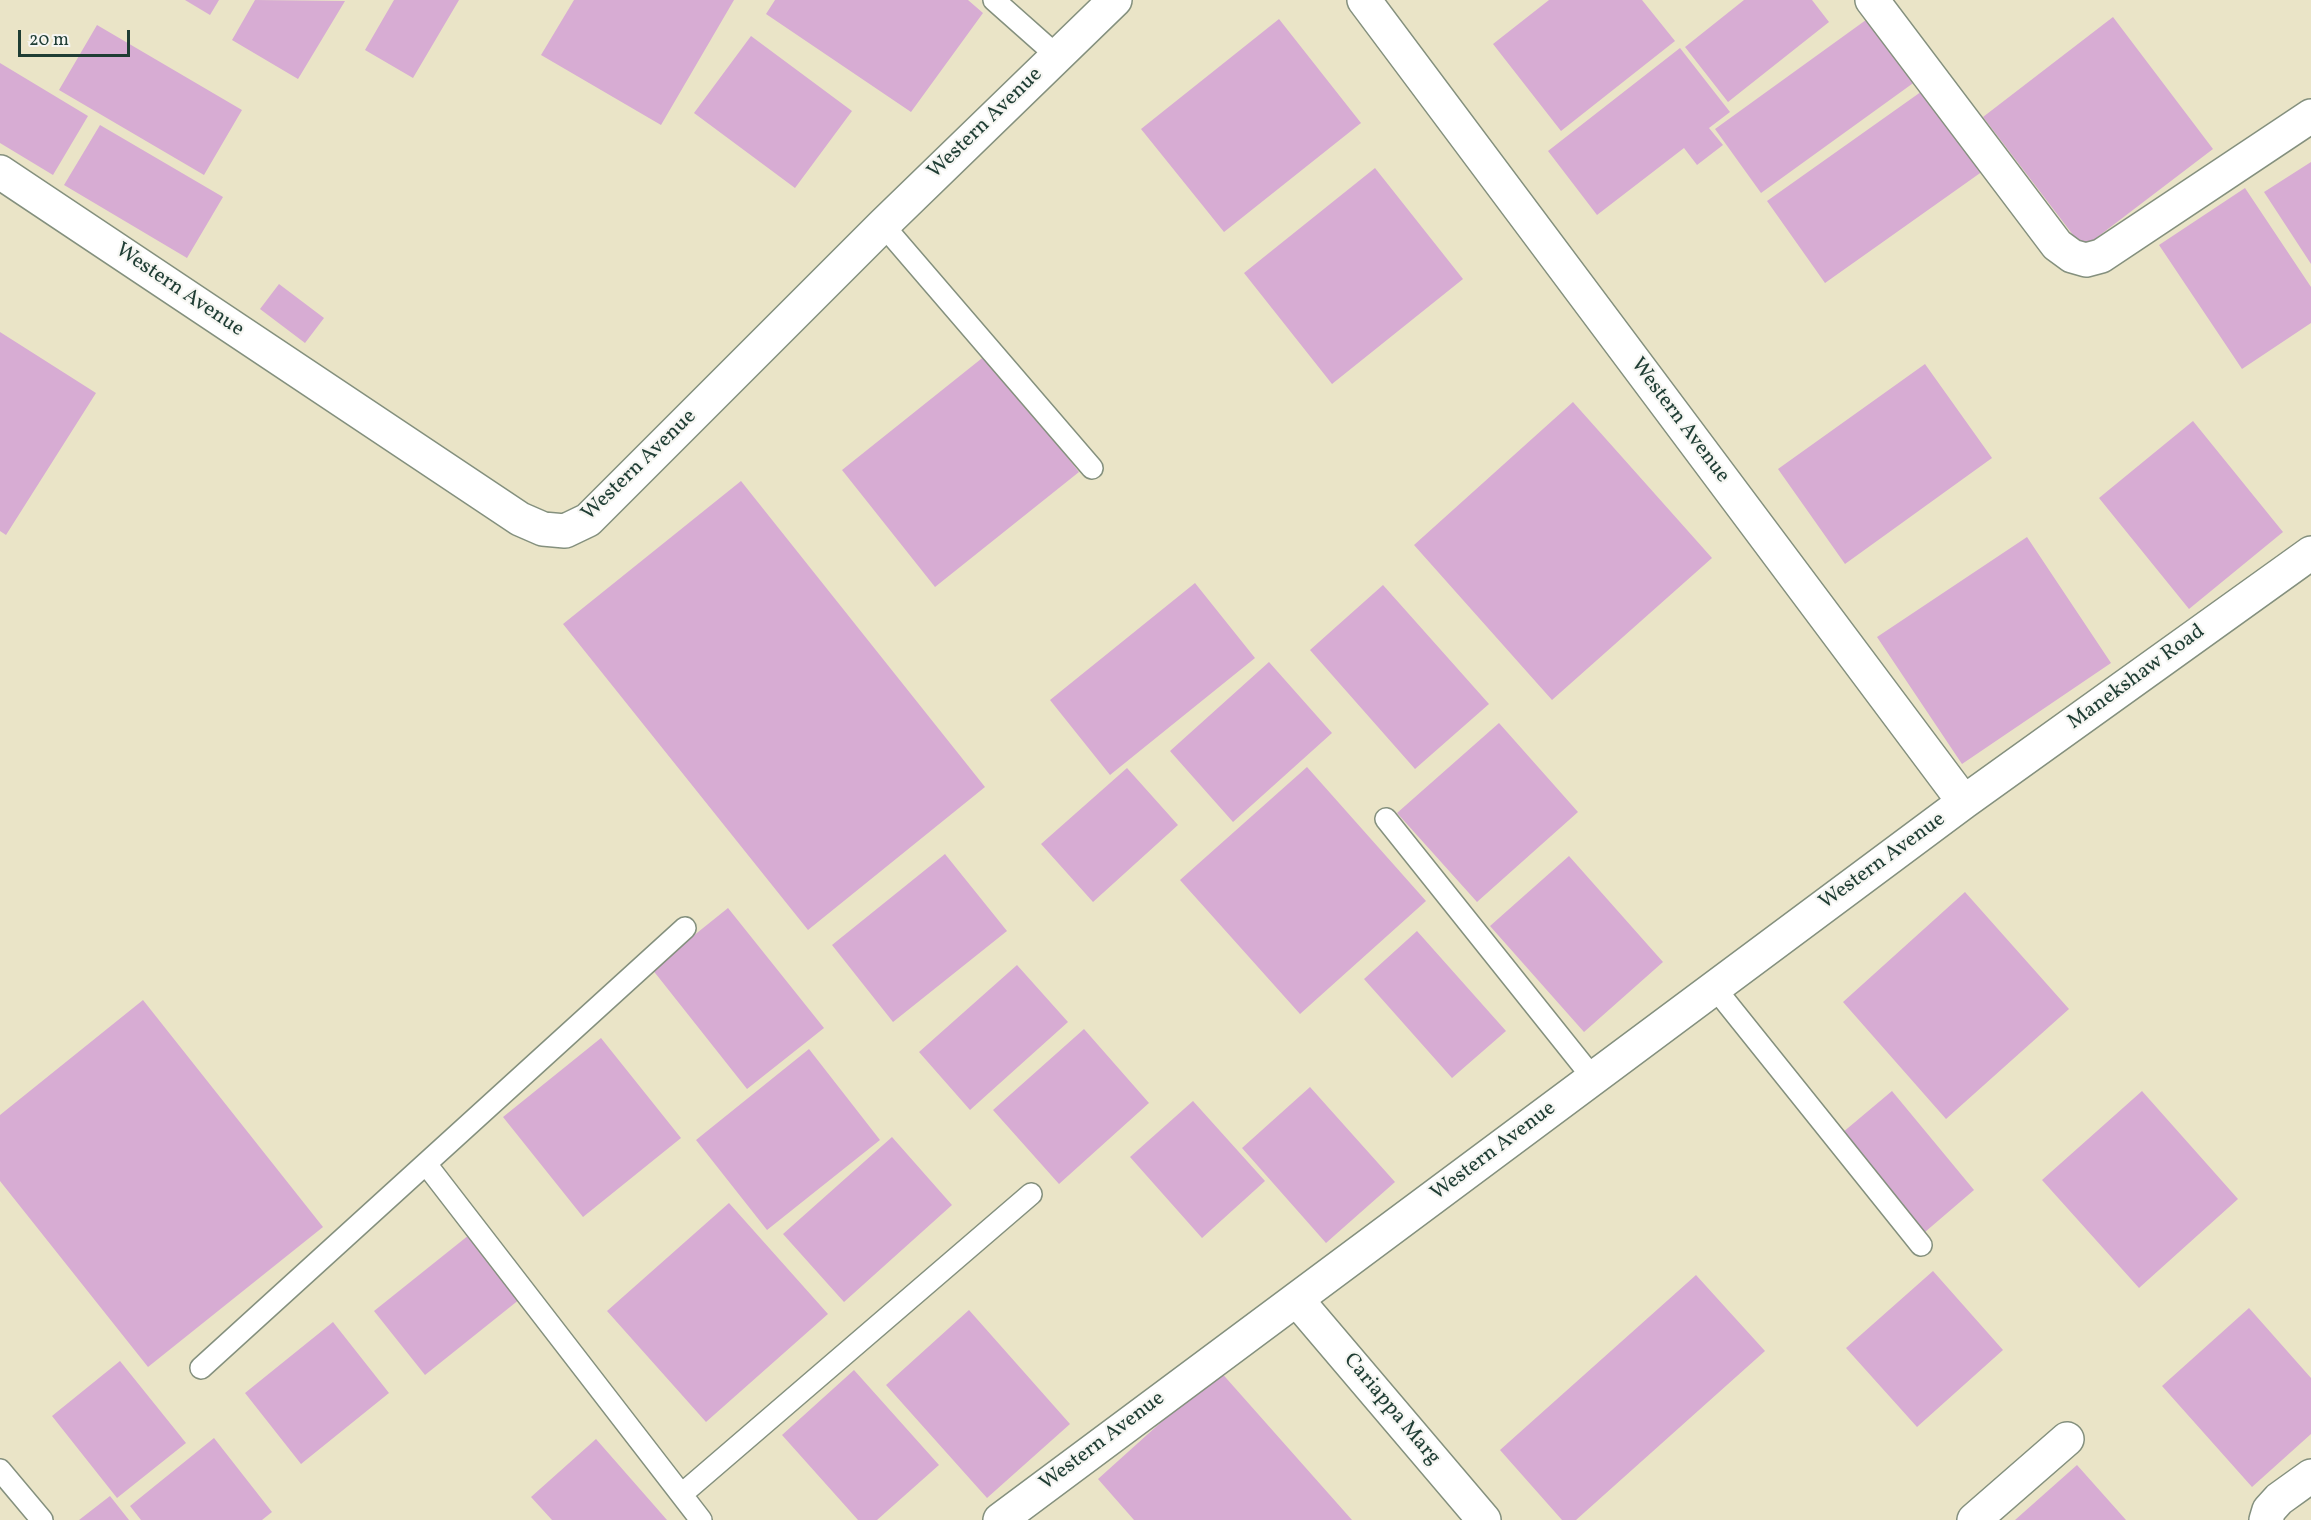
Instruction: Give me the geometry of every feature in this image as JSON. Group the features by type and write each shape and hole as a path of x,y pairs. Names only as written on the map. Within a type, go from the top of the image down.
{"street":[{"name":"Western Avenue","path":"0,171 520,519 543,529 565,531 588,520 883,225 1115,0"},
{"name":"Western Avenue","path":"1000,1520 1964,802 1364,0"},
{"path":"1872,0 2058,245 2072,256 2086,260 2101,256 2311,116"},
{"name":"Manekshaw Road","path":"1964,802 2311,553"},
{"name":"Cariappa Marg","path":"1297,1300 1484,1520"},
{"path":"1974,1520 2067,1439"},
{"path":"2266,1520 2269,1510 2279,1498 2311,1476"}],"lane":[{"path":"994,0 1056,55"},
{"path":"883,225 1092,468"},
{"path":"1386,819 1593,1078"},
{"path":"201,1368 685,928"},
{"path":"1714,987 1921,1245"},
{"path":"426,1164 701,1520"},
{"path":"682,1494 1031,1194"},
{"path":"0,1470 42,1520"}],"building":[{"path":"185,0 219,0 210,15"},
{"path":"255,0 345,1 298,79 232,40"},
{"path":"394,0 459,0 413,78 365,50"},
{"path":"574,0 734,0 661,125 541,55"},
{"path":"775,0 968,0 983,13 911,112 766,14"},
{"path":"1549,0 1642,0 1675,41 1561,131 1493,44"},
{"path":"1744,0 1812,0 1829,22 1728,102 1685,47"},
{"path":"1877,12 1923,76 1761,193 1715,129"},
{"path":"2113,17 2213,149 2083,248 1983,117"},
{"path":"1279,19 1361,123 1224,232 1141,129"},
{"path":"97,25 242,110 204,175 59,90"},
{"path":"751,36 852,111 795,188 694,113"},
{"path":"1680,48 1730,112 1709,128 1723,145 1697,165 1684,148 1597,215 1548,151"},
{"path":"0,63 88,116 53,175 0,143"},
{"path":"1925,89 1983,171 1825,283 1767,201"},
{"path":"100,125 223,197 187,258 64,185"},
{"path":"2311,162 2311,264 2264,192"},
{"path":"1375,168 1463,279 1332,384 1244,273"},
{"path":"2245,188 2311,287 2311,323 2242,369 2159,245"},
{"path":"279,284 324,318 305,343 260,309"},
{"path":"0,332 96,393 6,535 0,531"},
{"path":"986,355 1079,472 935,587 842,470"},
{"path":"1925,364 1992,458 1845,564 1778,469"},
{"path":"1573,402 1712,558 1552,700 1414,545"},
{"path":"2193,421 2283,532 2189,609 2099,498"},
{"path":"741,481 985,787 808,930 563,624"},
{"path":"2027,537 2111,663 1962,764 1877,637"},
{"path":"1195,583 1255,658 1110,775 1050,700"},
{"path":"1383,585 1489,704 1415,769 1310,650"},
{"path":"1269,662 1332,733 1233,822 1170,751"},
{"path":"1499,723 1578,812 1477,902 1397,813"},
{"path":"1307,767 1426,901 1300,1014 1180,880"},
{"path":"1127,768 1178,825 1093,902 1041,844"},
{"path":"945,854 1007,931 893,1022 832,945"},
{"path":"1569,856 1663,962 1584,1032 1490,926"},
{"path":"1965,892 2069,1009 1946,1119 1843,1002"},
{"path":"728,908 824,1028 747,1089 652,969"},
{"path":"1417,931 1506,1031 1452,1078 1364,979"},
{"path":"1017,965 1068,1022 970,1110 919,1052"},
{"path":"143,1000 323,1227 148,1367 0,1181 0,1115"},
{"path":"1084,1029 1149,1103 1059,1184 993,1110"},
{"path":"601,1038 681,1138 583,1217 503,1117"},
{"path":"809,1049 880,1140 767,1230 696,1140"},
{"path":"1310,1087 1395,1182 1326,1243 1242,1148"},
{"path":"1892,1091 1974,1190 1925,1232 1842,1133"},
{"path":"2142,1091 2238,1199 2139,1288 2042,1180"},
{"path":"1193,1101 1265,1181 1202,1238 1130,1157"},
{"path":"892,1137 952,1205 844,1302 783,1234"},
{"path":"729,1203 828,1314 706,1422 607,1311"},
{"path":"469,1235 520,1299 425,1375 374,1311"},
{"path":"1933,1271 2003,1350 1917,1427 1846,1348"},
{"path":"1696,1275 1765,1351 1576,1520 1562,1520 1500,1450"},
{"path":"2249,1308 2311,1378 2311,1434 2252,1487 2162,1386"},
{"path":"969,1310 1070,1424 987,1498 886,1385"},
{"path":"333,1322 389,1393 301,1464 245,1393"},
{"path":"120,1361 186,1443 117,1498 52,1416"},
{"path":"854,1370 939,1465 877,1520 858,1520 782,1435"},
{"path":"1219,1370 1352,1520 1134,1520 1098,1479"},
{"path":"214,1438 272,1512 262,1520 141,1520 130,1506"},
{"path":"596,1439 667,1520 552,1520 531,1497"},
{"path":"2077,1465 2126,1520 2015,1520"},
{"path":"110,1496 129,1520 79,1520"}]}
